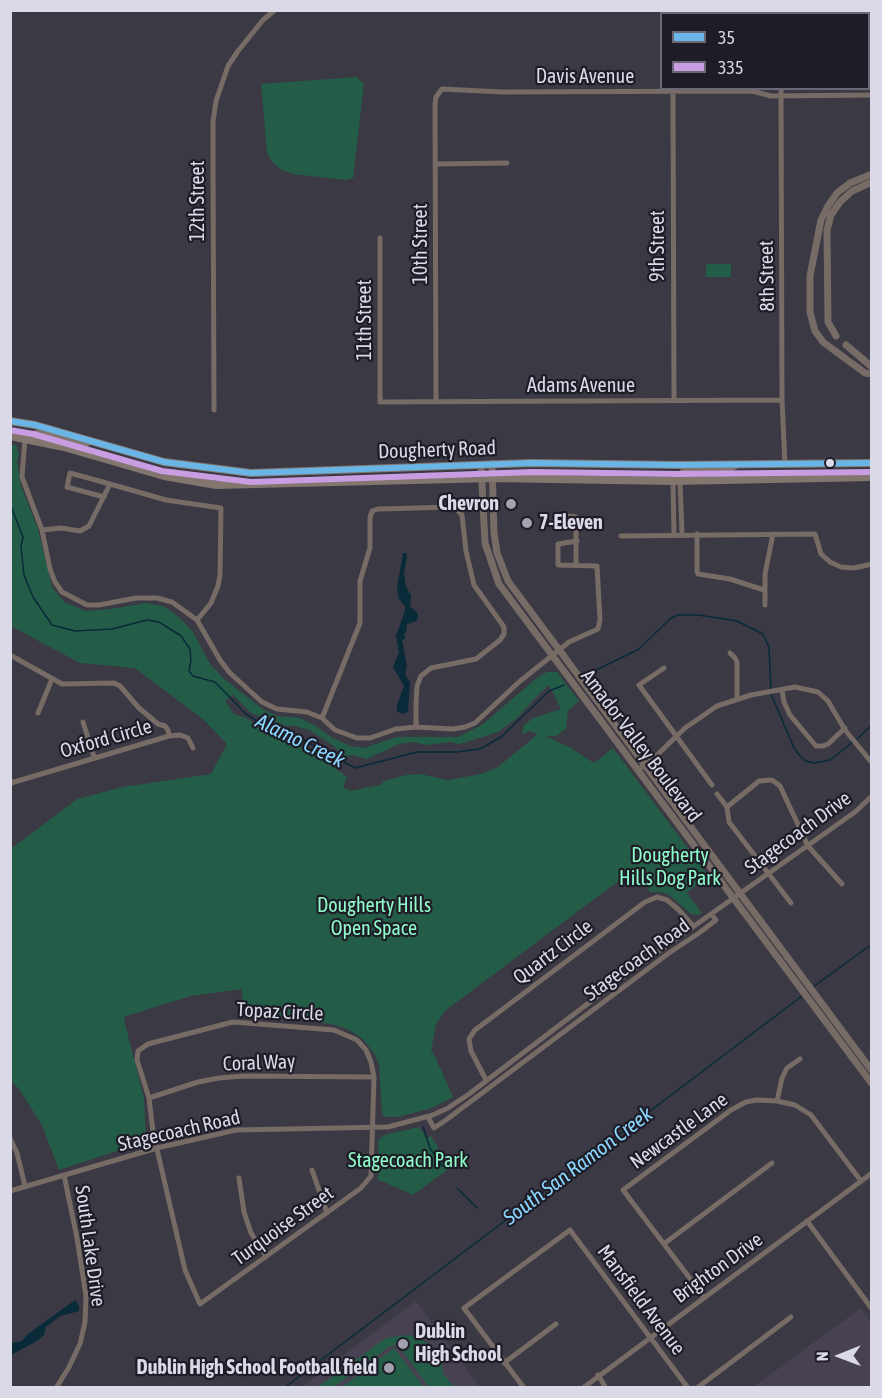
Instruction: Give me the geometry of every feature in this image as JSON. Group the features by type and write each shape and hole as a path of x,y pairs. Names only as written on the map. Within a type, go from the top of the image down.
{"main road":[{"name":"Dougherty Road","path":"10,421 35,425 164,462 251,472 532,463 872,463"},
{"path":"25,438 36,434 76,443 93,442"},
{"name":"Dougherty Road","path":"10,436 25,438 164,476 216,485 481,478 677,481 872,477"},
{"path":"677,481 684,472 719,472 737,464"}],"street":[{"name":"12th Street","path":"214,410 213,122 216,100 226,71 237,51 263,20 275,10"},
{"name":"Davis Avenue","path":"442,89 502,92 752,91 771,96 872,94"},
{"name":"10th Street","path":"436,402 435,104 436,97 442,89"},
{"name":"8th Street","path":"780,90 782,400 785,464"},
{"name":"9th Street","path":"673,92 674,401"},
{"path":"436,164 507,163"},
{"path":"872,174 850,183 837,193 828,206 821,220 810,285 810,312 815,331 823,342 865,373 872,374"},
{"path":"836,336 828,322 826,230 831,215 840,202 852,191 872,182"},
{"name":"11th Street","path":"380,238 380,402"},
{"path":"846,345 872,367"},
{"name":"Adams Avenue","path":"380,402 782,400"},
{"path":"25,438 22,477 42,530 50,569 62,592 87,605 136,598 158,598 172,602 197,620 230,673 262,702 277,709 307,712 322,718 335,730 357,738 370,738 396,729 416,727 453,729 476,723 519,682 569,642 598,629 600,620 597,566 558,565 558,544 577,542"},
{"name":"Amador Valley Boulevard","path":"492,464 494,533 497,553 508,581 872,1071"},
{"name":"Amador Valley Boulevard","path":"480,465 485,543 489,561 499,584 872,1084"},
{"path":"104,496 67,487 70,473 166,500 221,508 218,586 212,603 197,620"},
{"path":"677,481 682,534"},
{"path":"674,535 677,481"},
{"path":"42,530 61,528 80,531 89,526 110,484"},
{"path":"322,718 360,623 360,581 370,548 372,511 455,507 462,515 466,550 474,585 504,627 504,634 501,640 476,658 431,668 421,676 417,686 416,727"},
{"path":"569,516 576,517 576,565"},
{"path":"697,534 698,574 730,579 764,590"},
{"path":"765,605 765,574 773,534"},
{"path":"621,536 815,534 821,554 830,562 841,567 854,568 872,564"},
{"path":"730,654 737,662 738,698"},
{"name":"Oxford Circle","path":"10,655 52,679 72,685 114,683 120,686 140,708 158,724 165,726 169,736 11,783 10,780"},
{"path":"664,668 639,685 712,785"},
{"path":"38,713 52,679"},
{"path":"638,770 676,736 717,706 753,694 795,687 818,692 828,701 846,730 872,763"},
{"path":"781,690 790,715 816,746 828,744 846,730"},
{"path":"83,722 94,757"},
{"path":"169,736 180,735 188,738 193,748"},
{"path":"727,807 759,781 772,780 780,786 808,846 842,884"},
{"path":"717,794 727,807 729,822 791,903"},
{"name":"Stagecoach Drive","path":"740,894 855,812 872,796"},
{"name":"Stagecoach Road","path":"10,1191 157,1148 236,1130 373,1128 403,1125 428,1117 448,1108 626,975 740,894"},
{"name":"Quartz Circle","path":"486,1080 471,1051 469,1039 475,1030 604,933 657,897 667,900 693,926"},
{"name":"Stagecoach Road","path":"428,1117 434,1128 631,981 711,925 716,920 711,914"},
{"path":"626,975 631,981"},
{"path":"814,1006 821,1001"},
{"name":"Topaz Circle","path":"200,1304 185,1270 157,1148 149,1098 137,1060 138,1051 148,1044 233,1022 334,1030 357,1040 366,1050 371,1062 374,1077 373,1128"},
{"path":"555,1028 560,1035"},
{"path":"777,1101 782,1077 787,1068 800,1059"},
{"path":"502,1068 507,1073"},
{"name":"Coral Way","path":"149,1098 198,1082 231,1077 374,1077"},
{"name":"Newcastle Lane","path":"665,1244 623,1190 731,1110 757,1100 795,1105 811,1115 861,1181"},
{"name":"Turquoise Street","path":"200,1304 361,1188 371,1176 373,1128"},
{"path":"10,1138 17,1153 25,1186"},
{"path":"704,1297 665,1244 772,1163"},
{"path":"312,1170 327,1213"},
{"name":"Brighton Drive","path":"583,1388 597,1375 872,1173"},
{"name":"South Lake Drive","path":"56,1388 80,1344 85,1322 86,1296 64,1175"},
{"path":"239,1178 244,1212 251,1233 266,1256"},
{"path":"807,1221 872,1309"},
{"name":"Mansfield Avenue","path":"504,1363 464,1308 570,1230 688,1388"},
{"path":"697,1388 791,1317"},
{"path":"524,1388 504,1363 556,1324"},
{"path":"597,1375 606,1388"}],"shaded area":[{"name":"Dublin High School","path":"416,1301 480,1387 300,1388"},
{"path":"861,1308 871,1322 871,1387 753,1387"}],"green space":[{"path":"357,77 364,84 353,178 347,180 293,174 282,170 272,162 267,153 261,84"},
{"path":"706,264 731,264 731,277 706,277"},
{"name":"Dougherty Hills Open Space","path":"10,445 16,445 19,454 17,461 21,486 38,529 52,587 64,602 86,611 145,603 163,606 179,617 193,632 210,664 224,679 264,710 278,716 300,718 350,746 364,748 396,737 458,737 483,724 539,676 547,672 557,672 579,701 568,711 566,729 556,736 546,736 594,763 613,748 708,875 687,893 702,913 691,914 668,894 650,892 633,870 446,1010 436,1024 431,1051 453,1097 432,1108 398,1117 385,1117 382,1113 379,1064 374,1053 362,1038 347,1029 332,1024 275,1016 243,1016 242,989 191,996 126,1016 124,1020 144,1098 146,1137 138,1144 59,1170 42,1125 19,1089 11,1081 11,849 77,799 123,787 211,774 227,744 203,719 135,668 80,663 11,626","holes":["549,685 561,709 533,718 524,725 522,734 530,731 538,734 498,767 481,774 448,780 420,774 407,775 384,781 381,785 350,791 343,787 347,777 339,771 314,753 289,740 275,737 246,718 234,714 225,701 233,695 251,713 285,726 309,730 334,746 344,757 351,755 367,759 399,744 413,742 428,745 449,742 460,744 498,732 517,718"]},
{"name":"Stagecoach Park","path":"419,1127 427,1138 431,1136 450,1168 413,1195 377,1179 378,1141 384,1135"},
{"path":"409,1335 431,1346 442,1364 443,1374 454,1387 429,1387 397,1344 389,1347 334,1387 318,1387 386,1338"},
{"name":"Dublin High School Football field","path":"394,1348 424,1387 342,1387"}],"water":[{"path":"403,553 406,553 407,557 404,573 406,587 411,595 410,606 418,614 417,621 407,624 405,639 402,640 407,667 405,674 410,682 408,712 402,714 397,711 397,705 404,686 393,667 399,652 396,636 405,611 397,588"},
{"path":"75,1300 79,1305 79,1311 60,1316 46,1327 44,1335 37,1341 11,1355 11,1343 22,1341 28,1334"}],"waterway":[{"name":"Alamo Creek","path":"10,504 23,537 21,546 24,575 33,597 52,625 75,631 112,629 147,620 159,622 181,636 190,649 189,671 193,676 215,682 246,714 273,731 302,739 355,768 417,752 456,752 480,749 501,737 549,691 564,685"},
{"name":"Alamo Creek","path":"586,675 639,649 671,618 678,615 698,615 737,621 763,634 769,647 771,690"},
{"name":"Alamo Creek","path":"771,694 794,748 806,761 814,763 830,760 853,742"},
{"name":"Alamo Creek","path":"857,739 872,725"},
{"name":"South San Ramon Creek","path":"813,987 872,944"},
{"name":"South San Ramon Creek","path":"284,1388 802,996"},
{"path":"423,1127 430,1148 442,1166"},
{"path":"457,1188 477,1208"}],"transit line":[{"name":"35","path":"10,421 35,425 164,462 251,473 532,463 679,465 872,463"},
{"name":"335","path":"10,430 33,434 162,471 251,482 532,472 679,474 872,472"}],"place":[{"name":"Chevron","path":"511,504"},
{"name":"7-Eleven","path":"527,523"},
{"name":"Dublin High School","path":"403,1344"},
{"name":"Dublin High School Football field","path":"389,1368"}],"park label":[{"name":"Dougherty Hills Dog Park","path":"670,868"}]}
